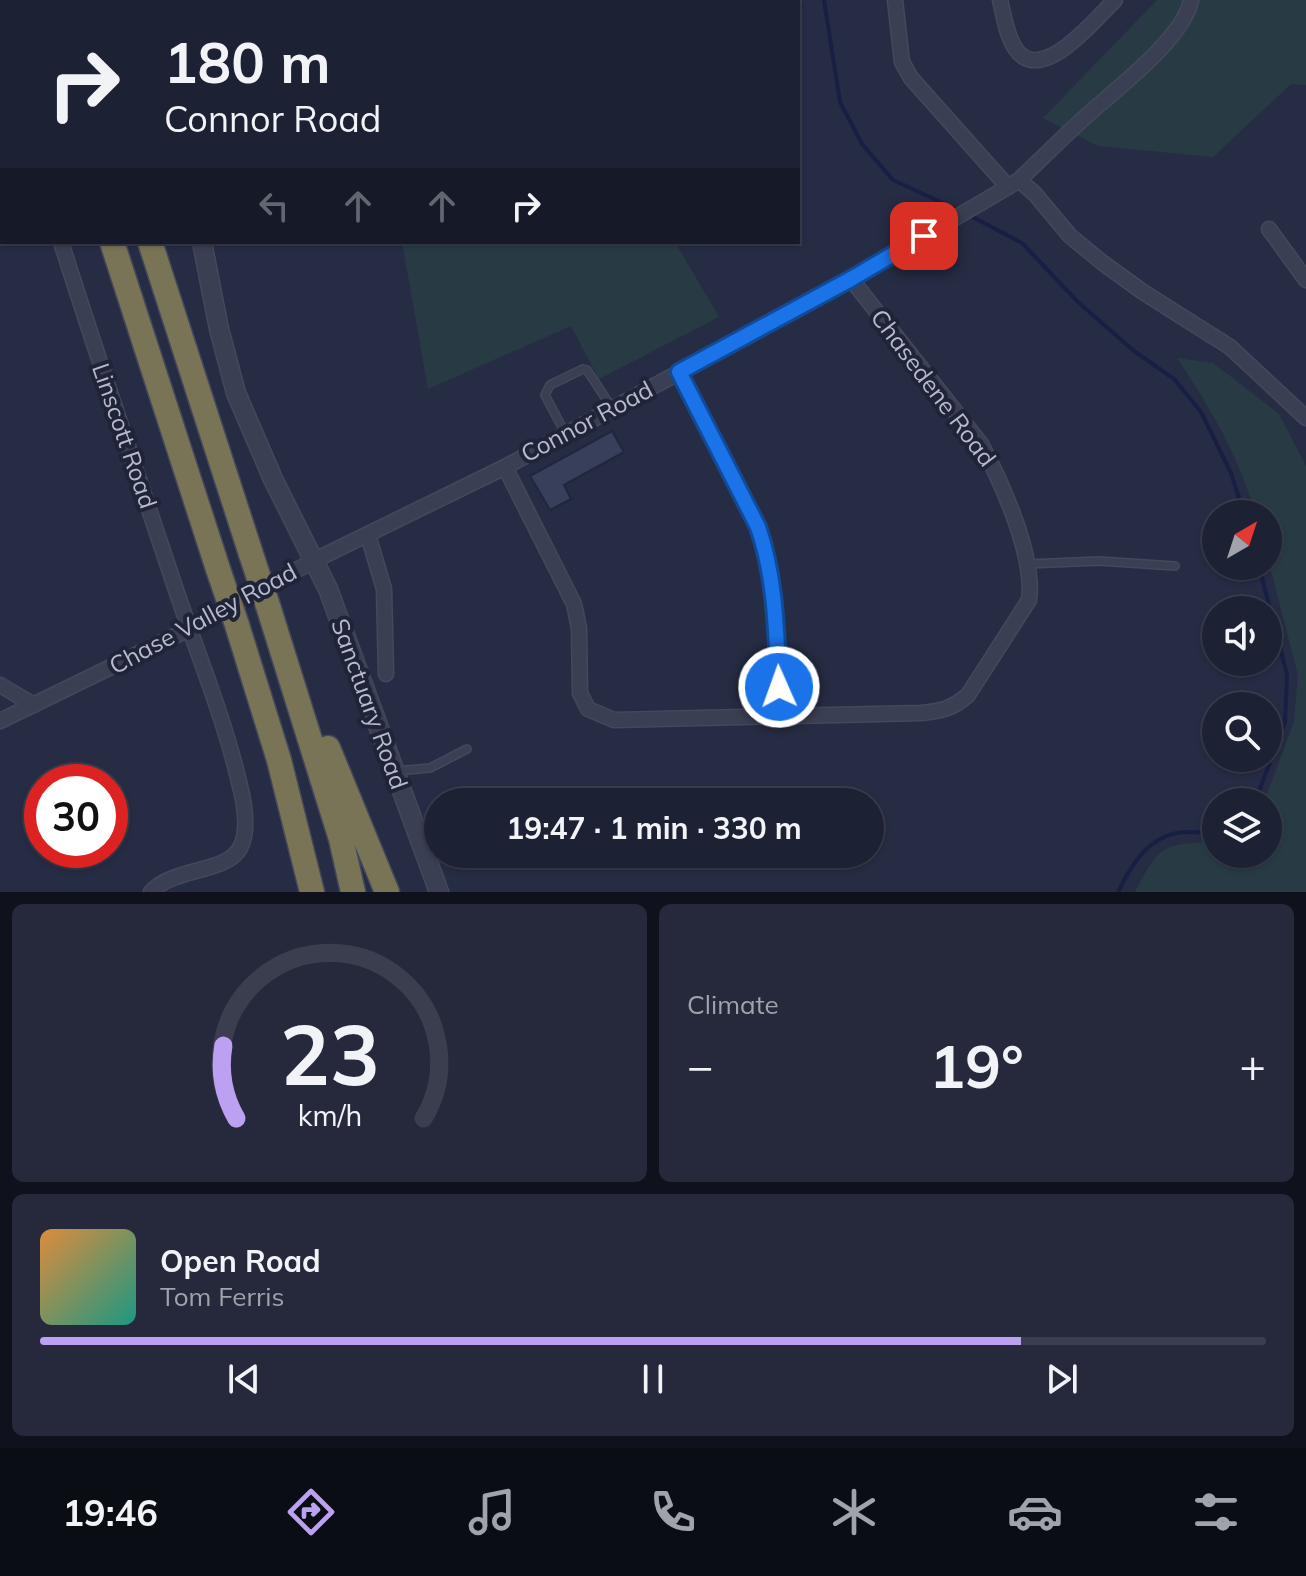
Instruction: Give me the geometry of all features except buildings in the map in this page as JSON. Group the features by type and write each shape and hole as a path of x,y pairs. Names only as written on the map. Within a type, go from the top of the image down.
{"highway":[{"path":"113,244 275,745 312,892"},
{"path":"151,244 280,640 341,839 353,892"},
{"path":"280,640 387,892"}],"street":[{"path":"895,0 902,62 911,78 1014,184 1035,194 1070,236 1103,263 1230,347 1306,418"},
{"path":"1000,0 1009,36 1016,50 1028,59 1040,61 1066,48 1115,0"},
{"name":"Connor Road","path":"315,560 505,467 851,279 1014,184 1151,57 1179,27 1191,0"},
{"path":"1269,229 1306,280"},
{"name":"Linscott Road","path":"62,244 221,718 245,815 241,847 229,859 165,879 151,892"},
{"name":"Chase Valley Road","path":"0,721 189,629 315,560 273,479 236,393 219,329 202,244"},
{"name":"Chasedene Road","path":"505,467 574,604 579,628 580,693 588,709 614,720 921,713 944,711 956,705 968,695 1029,600 1031,583 1028,564 998,474 981,444 851,279"},
{"path":"679,372 758,527 767,554 773,582 780,718"},
{"path":"368,535 378,560 384,589 386,674"},
{"name":"Sanctuary Road","path":"315,560 439,892"},
{"path":"0,685 34,705"}],"lane":[{"path":"565,433 545,395 550,385 587,370 612,408"},
{"path":"1028,564 1099,561 1175,566"},
{"path":"393,771 430,768 467,749"}],"shaded area":[{"path":"1157,0 1306,0 1306,85 1291,84 1213,157 1098,146 1043,118"},
{"path":"402,244 676,244 719,317 599,379 571,326 428,389"},
{"path":"1177,358 1213,363 1279,414 1306,466 1306,892 1135,892 1158,855 1173,846 1184,844 1202,842 1202,868 1282,868 1282,788 1269,788 1275,772 1282,772 1282,754 1294,722 1298,675 1282,614 1282,596 1277,596 1273,580 1282,580 1282,500 1251,500 1241,472"}],"waterway":[{"path":"824,0 840,102 862,144 893,180 958,210"},
{"path":"969,215 1022,243 1078,302 1134,351 1174,379 1201,412 1231,473 1240,500"},
{"path":"1260,788 1285,722 1287,675 1263,580"},
{"path":"1118,892 1136,861 1152,844 1173,834 1202,832"}],"route":[{"path":"779,687 773,582 767,554 758,527 679,372 924,236"}]}
